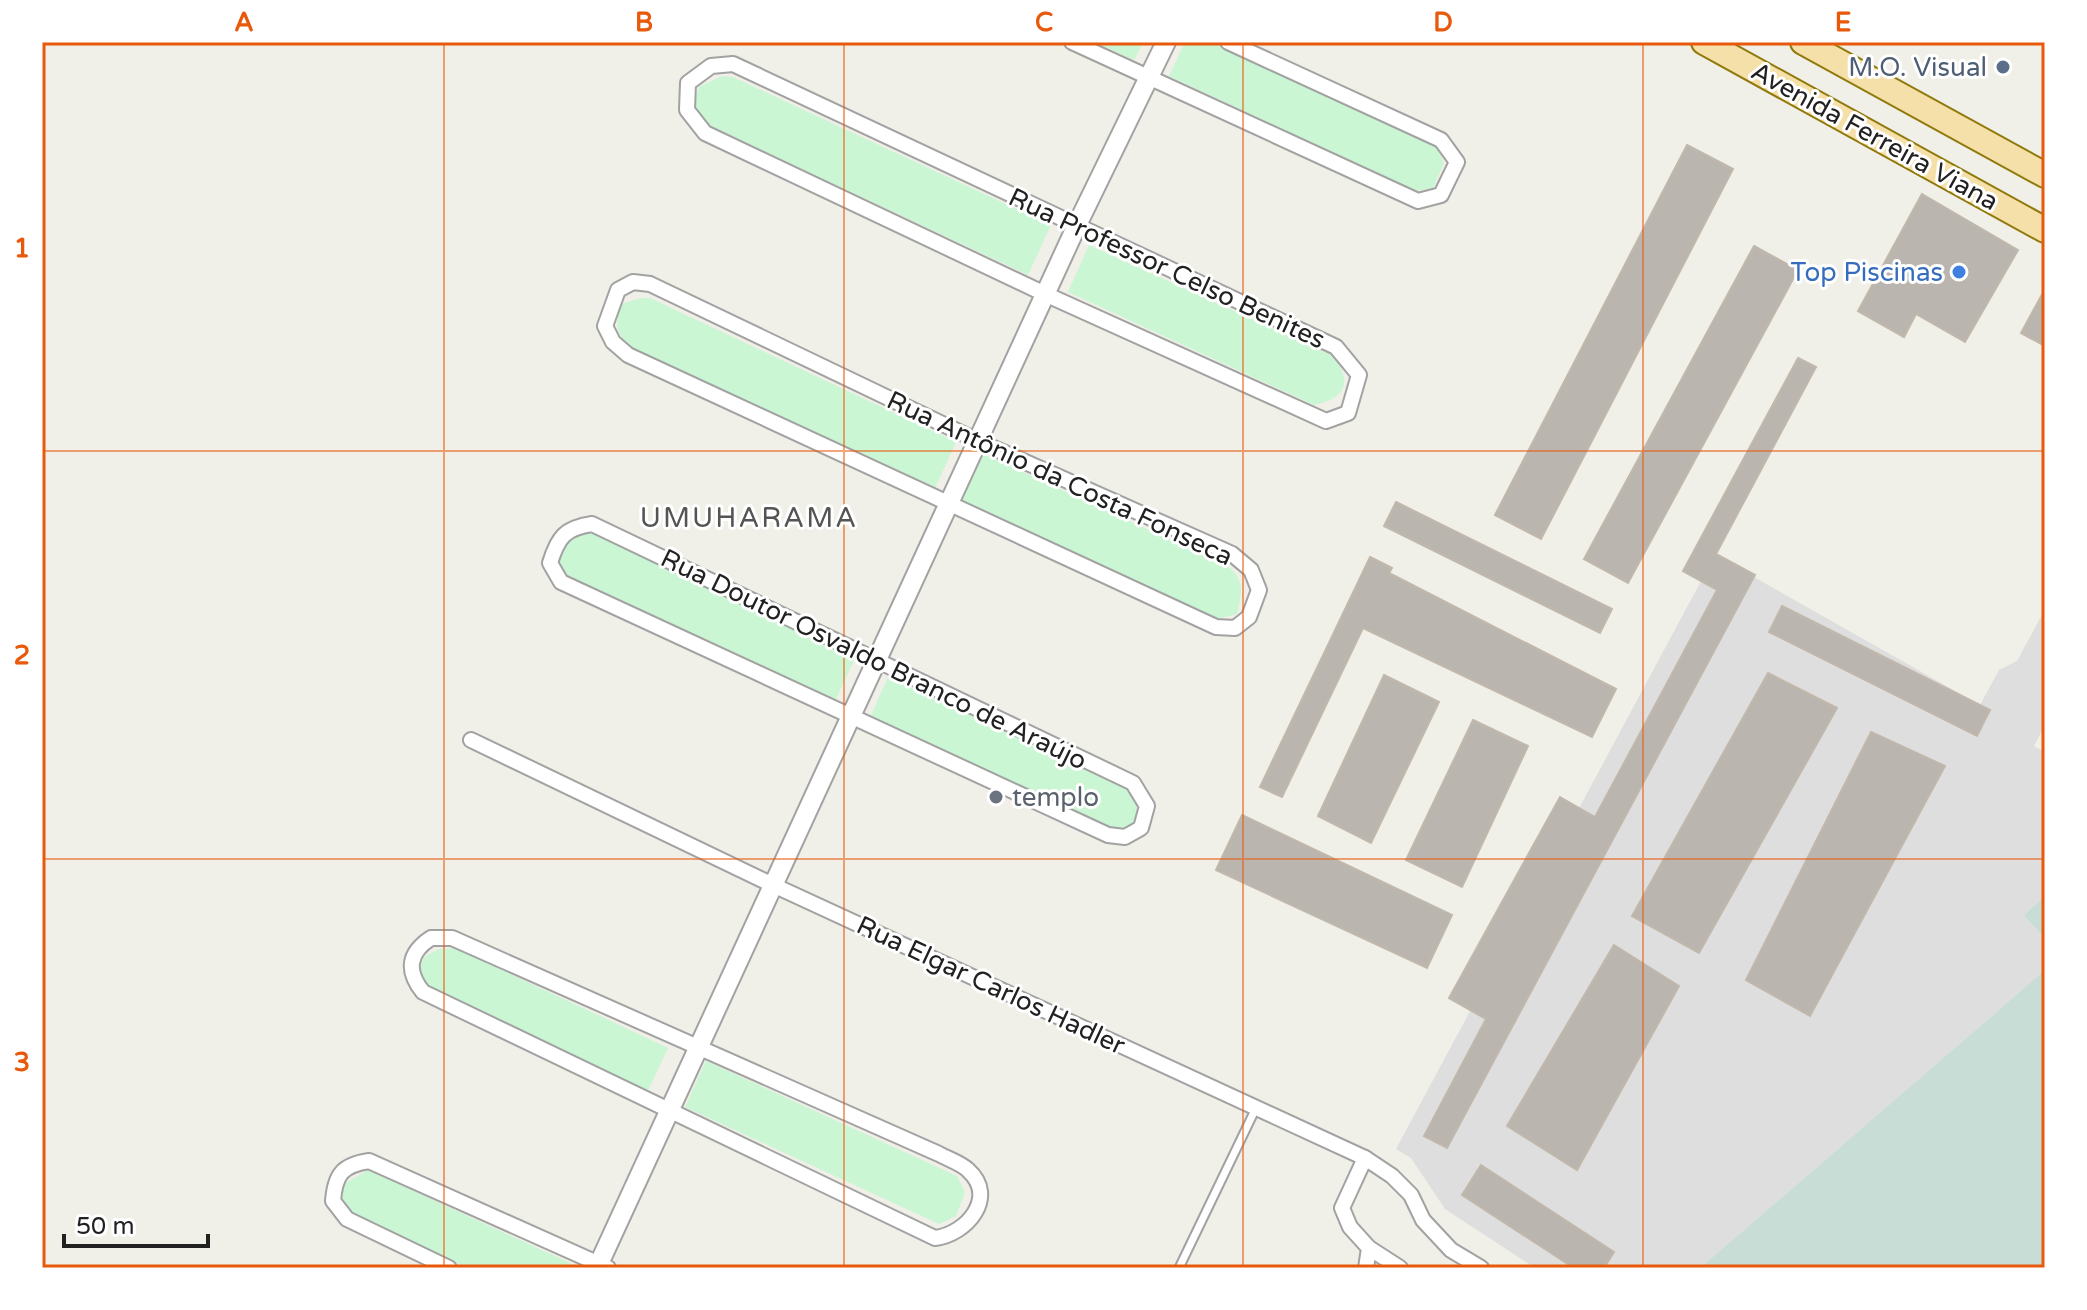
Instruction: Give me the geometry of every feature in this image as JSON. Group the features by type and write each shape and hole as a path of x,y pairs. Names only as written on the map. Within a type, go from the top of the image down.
{"main road":[{"name":"Avenida Ferreira Viana","path":"1704,42 2045,230"},
{"name":"Avenida Ferreira Viana","path":"1803,42 2045,175"}],"street":[{"path":"1072,42 1418,201 1441,195 1457,162 1441,140 1228,42"},
{"path":"449,1268 347,1219 333,1201 335,1180 351,1164 369,1161 601,1267 669,1111 949,502 1077,225 1166,42"},
{"name":"Rua Professor Celso Benites","path":"733,64 1336,347 1359,375 1348,413 1326,421 1045,294 705,133 687,110 688,83 711,66 733,64"},
{"name":"Rua Antônio da Costa Fonseca","path":"633,282 650,284 978,441 1232,554 1251,570 1259,590 1249,617 1235,628 1216,627 949,502 628,355 613,342 605,326 618,290 633,282"},
{"name":"Rua Doutor Osvaldo Branco de Araújo","path":"592,524 1133,783 1147,806 1141,828 1125,837 1108,835 850,718 561,582 550,563 558,537 575,526 592,524"},
{"name":"Rua Elgar Carlos Hadler","path":"471,740 773,885 1365,1158 1392,1176 1411,1195 1423,1220 1451,1250 1481,1268"},
{"path":"431,938 452,938 968,1169 980,1187 980,1199 965,1228 953,1236 935,1238 669,1111 423,992 412,978 411,962 417,948 431,938"},
{"path":"1365,1158 1342,1208 1350,1227 1369,1248 1400,1268"},
{"path":"1366,1268 1369,1248"}],"lane":[{"path":"1179,1268 1256,1108"}],"shaded area":[{"path":"1715,555 1980,705 1999,670 2017,661 2045,609 2045,725 2034,746 2045,752 2045,896 2024,915 2045,939 2045,970 1700,1268 1535,1268 1445,1209 1411,1158 1396,1149"},
{"path":"2045,896 2045,939 2024,915"},
{"path":"2045,970 2045,1268 1700,1268"}],"green space":[{"path":"1094,42 1143,42 1134,60"},
{"path":"1185,42 1211,42 1436,147 1444,163 1433,188 1415,191 1169,76"},
{"path":"722,76 733,77 1051,225 1028,275 710,126 693,107 699,87"},
{"path":"1089,245 1333,356 1343,374 1343,388 1333,398 1314,405 1068,292"},
{"path":"650,298 956,442 934,490 631,348 619,333 618,317 621,304"},
{"path":"982,453 1227,566 1237,576 1241,587 1237,614 1213,620 959,503"},
{"path":"578,532 596,534 856,656 835,701 567,575 558,559 564,542"},
{"path":"888,677 1129,787 1140,807 1137,824 1124,830 1107,828 869,720"},
{"path":"455,948 668,1048 648,1091 430,990 418,972 424,957 439,949"},
{"path":"706,1061 957,1176 965,1192 956,1216 939,1224 685,1107"},
{"path":"368,1170 570,1263 568,1268 467,1268 353,1215 340,1199 344,1184"}],"building":[{"path":"1687,145 1733,169 1541,539 1495,515"},
{"path":"1922,194 2018,250 1965,342 1916,314 1904,337 1858,311"},
{"path":"1754,246 1798,270 1628,583 1584,559"},
{"path":"2045,289 2045,346 2021,333"},
{"path":"1798,358 1816,367 1716,554 1755,575 1447,1148 1424,1136 1486,1019 1449,998 1560,797 1595,817 1717,590 1683,571"},
{"path":"1396,502 1612,609 1600,633 1384,526"},
{"path":"1370,557 1392,568 1389,573 1616,689 1592,737 1363,628 1282,797 1260,787"},
{"path":"1782,606 1990,710 1977,736 1769,632"},
{"path":"1768,673 1837,708 1699,953 1632,916"},
{"path":"1384,675 1439,702 1371,843 1318,816"},
{"path":"1473,720 1528,746 1462,887 1406,860"},
{"path":"1871,732 1945,766 1810,1016 1746,980"},
{"path":"1242,815 1452,915 1427,968 1216,870"},
{"path":"1614,945 1679,986 1577,1170 1507,1126"},
{"path":"1481,1165 1614,1252 1604,1268 1574,1268 1462,1195"}],"place":[{"name":"M.O. Visual","path":"2003,67"},
{"name":"Top Piscinas","path":"1959,272"},
{"name":"templo","path":"996,797"}],"district":[{"name":"UMUHARAMA","path":"749,517"}]}
